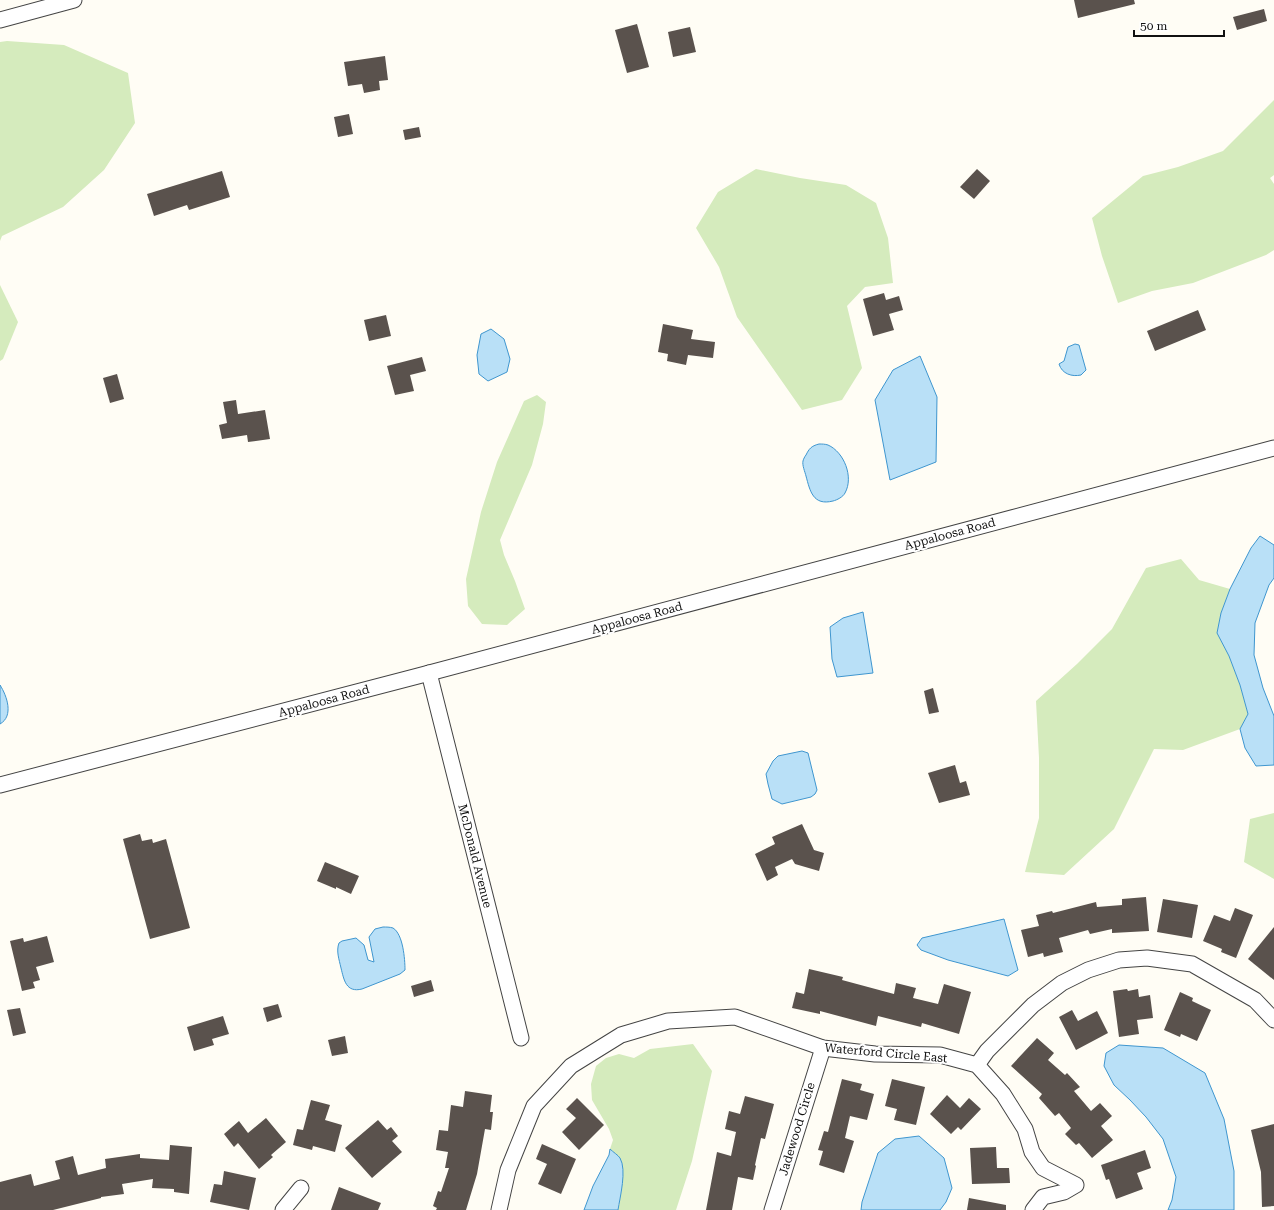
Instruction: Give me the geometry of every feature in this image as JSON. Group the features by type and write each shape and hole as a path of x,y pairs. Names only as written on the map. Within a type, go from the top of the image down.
{"street":[{"path":"0,20 74,0"},
{"name":"Appaloosa Road","path":"0,785 429,673 1274,448"},
{"name":"McDonald Avenue","path":"429,673 521,1038"},
{"path":"1033,1210 1043,1197 1064,1192 1076,1185 1043,1168 1032,1152 1025,1129 1007,1100 977,1065 987,1051 1007,1030 1033,1006 1062,983 1088,970 1119,960 1147,958 1192,964 1255,1000 1274,1020"},
{"name":"Waterford Circle East","path":"499,1210 508,1170 534,1106 571,1066 621,1035 668,1021 735,1017 823,1048 875,1054 940,1055 977,1065"},
{"name":"Jadewood Circle","path":"772,1210 823,1048"},
{"path":"283,1210 301,1188"}],"green space":[{"path":"7,41 64,45 128,73 135,123 104,170 63,207 2,236 0,241 0,42"},
{"path":"1274,100 1274,175 1270,178 1274,184 1274,250 1266,255 1193,283 1152,291 1118,303 1102,256 1092,218 1143,176 1178,167 1223,151"},
{"path":"756,169 846,185 876,203 888,238 893,283 865,287 847,306 862,368 842,400 802,410 737,317 719,267 696,228 718,192"},
{"path":"0,285 18,322 3,359 0,361"},
{"path":"537,395 546,402 543,424 532,465 500,540 504,555 525,609 507,625 482,624 468,606 466,579 481,512 497,462 524,401"},
{"path":"1181,559 1199,580 1230,589 1221,613 1218,633 1240,685 1248,714 1240,729 1183,750 1154,749 1114,829 1064,875 1025,872 1039,818 1039,758 1036,701 1077,664 1112,629 1146,568"},
{"path":"1274,813 1274,879 1244,862 1250,819"},
{"path":"693,1044 712,1071 692,1161 676,1210 618,1210 622,1188 620,1158 610,1149 613,1140 609,1129 592,1100 591,1084 596,1066 606,1058 619,1054 634,1058 650,1049"}],"water":[{"path":"491,329 504,339 510,359 507,372 488,381 479,374 477,355 481,334"},
{"path":"1075,344 1079,345 1086,370 1078,376 1068,374 1062,370 1059,364 1064,361 1068,347"},
{"path":"920,356 937,397 936,462 890,480 875,400 893,370"},
{"path":"819,444 828,445 839,453 848,473 848,487 845,493 840,498 833,501 821,501 814,496 809,487 803,466 803,460 808,451 812,447"},
{"path":"1260,536 1274,545 1274,578 1269,585 1255,623 1254,655 1263,688 1274,716 1274,765 1256,766 1245,748 1240,729 1248,714 1240,685 1229,656 1217,633 1221,613 1230,589 1251,548"},
{"path":"863,612 873,673 837,677 832,659 830,627 843,618"},
{"path":"0,685 7,700 8,711 7,716 0,724"},
{"path":"802,751 808,753 817,790 811,797 782,804 772,799 766,774 773,761 778,756"},
{"path":"1004,919 1018,970 1008,976 948,960 921,950 917,945 922,938"},
{"path":"383,927 393,928 399,936 404,953 405,970 400,974 362,989 352,989 343,977 338,955 339,943 356,938 364,945 368,960 374,962 369,937 375,929"},
{"path":"1119,1045 1163,1048 1205,1073 1224,1119 1234,1171 1234,1210 1168,1210 1172,1200 1176,1177 1163,1139 1146,1117 1114,1085 1104,1066 1106,1053"},
{"path":"919,1136 944,1158 952,1188 946,1202 940,1210 861,1210 862,1202 878,1153 895,1139"},
{"path":"610,1149 620,1158 623,1169 618,1210 584,1210 593,1186 609,1155"}],"building":[{"path":"1074,0 1134,0 1135,4 1078,18"},
{"path":"1264,9 1267,21 1237,30 1233,17"},
{"path":"637,24 649,67 627,73 615,30"},
{"path":"690,27 696,52 673,57 668,32"},
{"path":"385,56 388,80 379,81 380,90 364,93 362,84 348,86 344,62"},
{"path":"349,114 353,134 338,137 334,117"},
{"path":"419,127 421,137 405,140 403,130"},
{"path":"977,169 990,181 974,199 960,187"},
{"path":"222,171 230,197 189,210 187,205 154,216 147,194"},
{"path":"884,293 886,300 899,296 903,310 889,314 894,330 873,336 863,299"},
{"path":"1198,310 1206,330 1155,351 1147,331"},
{"path":"386,315 391,336 369,341 364,320"},
{"path":"663,324 693,330 691,339 715,342 713,358 688,355 686,365 667,361 668,354 658,352"},
{"path":"422,357 426,371 410,375 414,391 395,395 387,366"},
{"path":"117,374 124,399 110,403 103,378"},
{"path":"236,400 238,414 265,410 270,439 248,442 247,435 222,439 219,425 227,423 223,402"},
{"path":"933,688 939,712 929,714 924,691"},
{"path":"955,765 960,783 966,781 970,795 939,803 928,773"},
{"path":"802,824 814,850 824,853 819,871 795,864 792,859 775,867 778,875 767,881 755,854 775,844 772,837"},
{"path":"140,834 142,841 152,839 153,843 166,839 190,928 150,939 123,839"},
{"path":"325,862 359,876 351,894 317,881"},
{"path":"1146,897 1149,931 1112,933 1112,929 1090,934 1088,930 1059,938 1063,952 1044,957 1043,953 1028,957 1021,930 1039,926 1036,915 1052,911 1053,913 1096,902 1097,907 1122,905 1122,899"},
{"path":"1163,899 1198,905 1192,938 1157,932"},
{"path":"1235,908 1253,915 1236,958 1221,952 1222,949 1203,941 1214,915 1230,921"},
{"path":"1274,927 1274,980 1248,959"},
{"path":"47,936 54,962 36,967 40,980 33,982 35,988 22,991 10,941 23,938 24,942"},
{"path":"809,969 843,977 842,980 894,994 896,983 916,988 913,998 938,1004 944,984 971,992 959,1034 922,1023 921,1027 878,1016 876,1026 820,1011 820,1014 792,1008 796,992 804,994"},
{"path":"431,980 434,991 414,997 411,986"},
{"path":"1127,989 1128,991 1138,989 1139,997 1150,995 1153,1018 1137,1020 1139,1034 1119,1037 1113,991"},
{"path":"1180,992 1193,998 1192,1001 1211,1010 1197,1041 1181,1034 1180,1037 1164,1030"},
{"path":"278,1004 282,1017 267,1022 263,1008"},
{"path":"20,1008 26,1033 13,1036 7,1010"},
{"path":"1072,1010 1078,1021 1097,1011 1108,1033 1076,1050 1059,1017"},
{"path":"223,1016 229,1034 212,1039 214,1045 194,1051 187,1027"},
{"path":"345,1036 348,1053 332,1056 328,1040"},
{"path":"1037,1038 1054,1053 1048,1060 1065,1075 1067,1073 1080,1087 1074,1091 1091,1111 1100,1103 1112,1116 1101,1126 1113,1140 1092,1158 1079,1143 1076,1145 1065,1134 1071,1128 1059,1113 1055,1116 1039,1098 1042,1094 1011,1066"},
{"path":"842,1079 862,1084 860,1090 874,1094 867,1120 850,1116 845,1138 854,1141 844,1173 819,1165 823,1151 818,1150 824,1131 828,1132"},
{"path":"892,1079 925,1087 916,1125 894,1120 897,1109 885,1106"},
{"path":"465,1091 492,1095 490,1112 493,1112 491,1130 485,1129 477,1174 466,1210 436,1210 437,1208 433,1206 438,1191 441,1192 449,1168 445,1168 448,1152 436,1150 439,1130 448,1131 451,1105 463,1107"},
{"path":"947,1095 960,1108 969,1098 981,1109 961,1130 958,1127 951,1134 930,1114"},
{"path":"745,1096 774,1104 765,1139 761,1138 753,1180 738,1177 732,1210 706,1210 717,1152 731,1156 736,1132 725,1129 729,1111 740,1114"},
{"path":"577,1098 604,1125 579,1150 562,1132 576,1118 566,1109"},
{"path":"311,1100 330,1105 325,1120 342,1125 335,1152 313,1146 312,1150 293,1145 297,1129 303,1130"},
{"path":"266,1118 286,1142 271,1155 273,1157 259,1169 238,1143 234,1147 224,1134 239,1121 248,1133"},
{"path":"378,1120 387,1130 391,1127 398,1136 392,1141 402,1152 372,1178 345,1148"},
{"path":"1274,1124 1274,1206 1262,1207 1261,1172 1251,1130"},
{"path":"542,1144 576,1159 561,1194 538,1184 547,1164 536,1159"},
{"path":"170,1145 192,1147 189,1194 174,1192 174,1189 152,1188 153,1179 122,1184 124,1194 101,1197 53,1210 0,1210 0,1182 31,1174 34,1186 60,1179 55,1161 73,1156 78,1175 106,1168 105,1159 140,1154 140,1158 169,1160"},
{"path":"996,1147 997,1168 1009,1168 1010,1183 972,1184 970,1148"},
{"path":"1145,1150 1151,1168 1137,1173 1143,1189 1116,1199 1109,1179 1106,1180 1101,1165"},
{"path":"224,1171 256,1178 249,1210 210,1202 214,1184 222,1185"},
{"path":"339,1187 381,1203 378,1210 331,1210"},
{"path":"969,1198 1006,1205 1006,1210 967,1210"}]}
